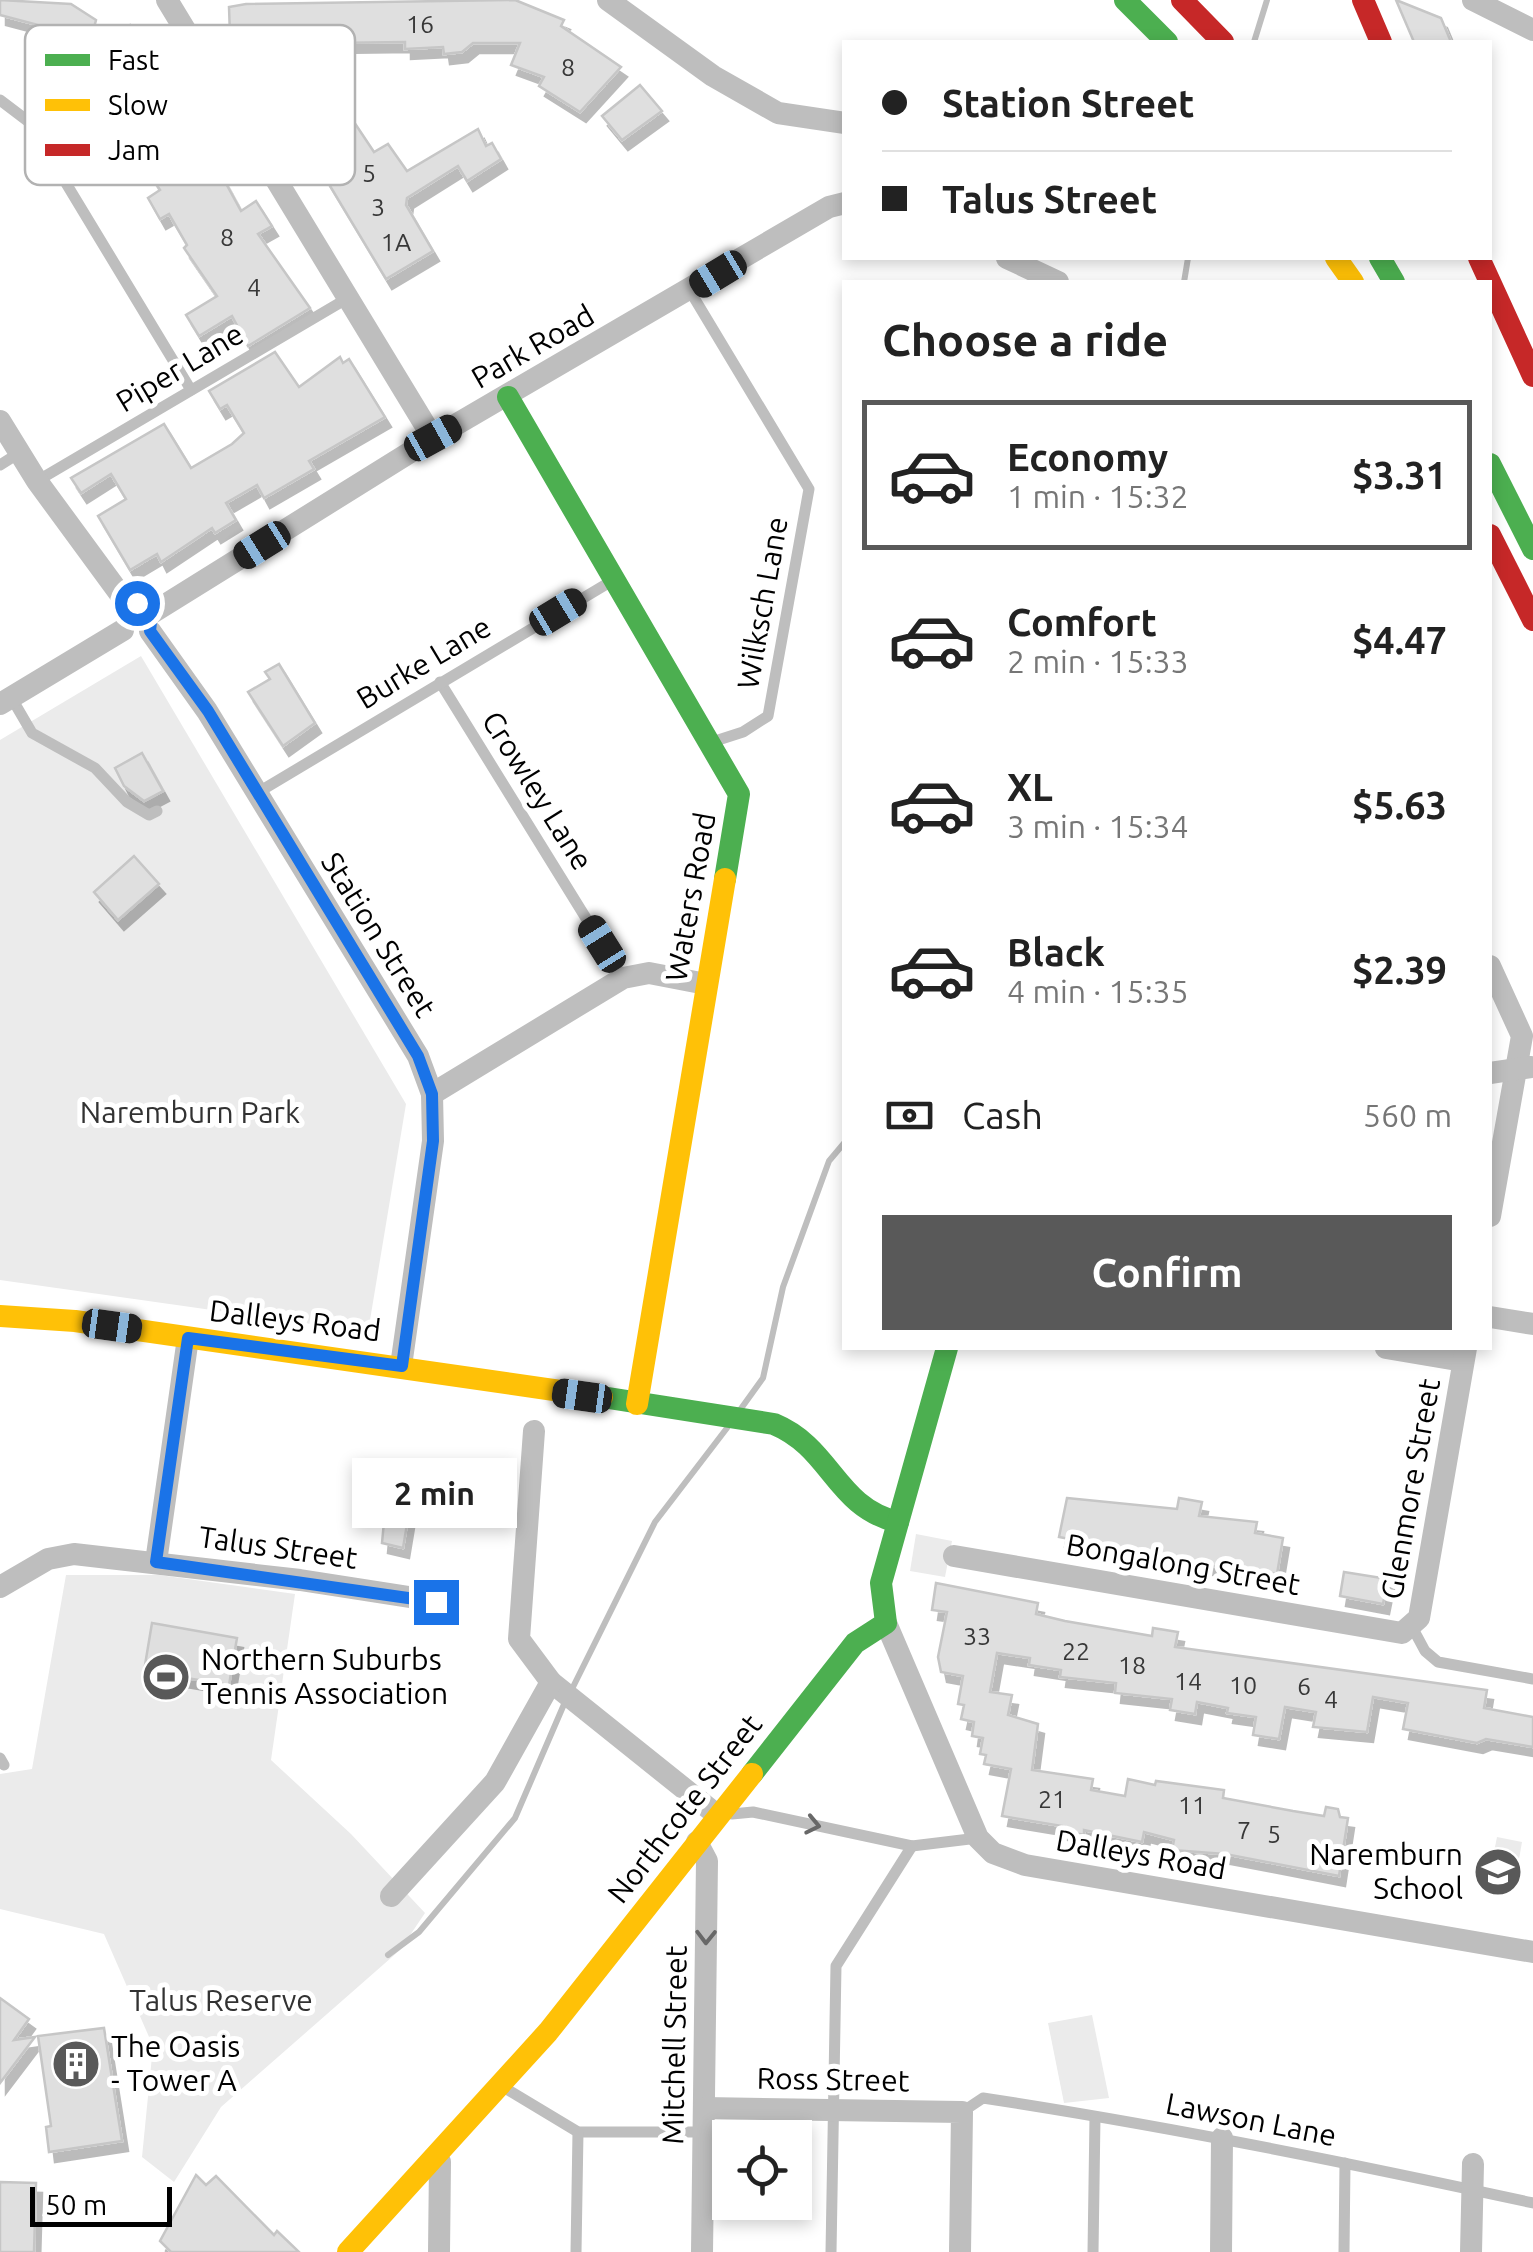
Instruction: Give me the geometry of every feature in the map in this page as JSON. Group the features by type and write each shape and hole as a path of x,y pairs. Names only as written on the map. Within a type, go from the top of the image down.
{"main road":[{"path":"1125,0 1165,40"},
{"path":"1182,0 1221,40"},
{"path":"1363,0 1380,40"},
{"path":"1492,286 1533,376"},
{"name":"Waters Road","path":"508,397 739,794 637,1404"},
{"path":"1492,468 1533,549"},
{"path":"1492,539 1533,620"},
{"name":"Dalleys Road","path":"0,1316 402,1366 774,1424 799,1432 820,1450 862,1510 898,1522"},
{"path":"886,1623 881,1584 946,1350"},
{"name":"Northcote Street","path":"348,2252 440,2162 505,2088 855,1643 886,1623"}],"street":[{"path":"168,0 183,25"},
{"path":"608,0 713,76 778,113 842,123"},
{"path":"1473,0 1533,30"},
{"path":"281,185 433,438"},
{"name":"Park Road","path":"151,622 433,438 690,291 829,206 842,203"},
{"path":"1011,267 1052,280"},
{"path":"0,421 10,459 37,481 128,606"},
{"path":"143,604 151,622 137,637 123,630 120,616 128,606 143,604"},
{"name":"Station Street","path":"151,622 418,1056 432,1094 433,1141 402,1366"},
{"path":"6,700 123,630"},
{"path":"1492,970 1522,1036 1525,1068 1492,1208"},
{"path":"432,1094 623,978 649,973 706,984"},
{"path":"1492,1073 1525,1068"},
{"path":"1492,1317 1533,1324"},
{"path":"156,1562 188,1338"},
{"path":"1412,1350 1465,1354"},
{"name":"Glenmore Street","path":"1407,1629 1419,1618 1465,1354"},
{"path":"534,1431 519,1639 551,1682 718,1815"},
{"name":"Talus Street","path":"0,1587 48,1559 74,1554 436,1602"},
{"name":"Bongalong Street","path":"954,1556 1407,1629"},
{"path":"886,1623 978,1838"},
{"path":"391,1896 495,1782 551,1682"},
{"name":"Dalleys Road","path":"978,1838 993,1853 1026,1865 1533,1952"},
{"name":"Mitchell Street","path":"697,1842 707,1861 702,2252"},
{"name":"Ross Street","path":"704,2120 834,2110 962,2112"},
{"path":"960,2252 962,2112"},
{"path":"1221,2252 1222,2138"},
{"path":"439,2252 440,2162"},
{"path":"1471,2252 1473,2164"}],"lane":[{"path":"0,100 25,119"},
{"path":"67,185 191,390"},
{"name":"Wilksch Lane","path":"690,291 809,490 768,716 743,732 712,742"},
{"name":"Piper Lane","path":"37,481 349,297"},
{"name":"Burke Lane","path":"257,792 616,578"},
{"name":"Crowley Lane","path":"440,682 623,978"},
{"path":"6,700 32,733 94,768 127,802 149,815 156,811"},
{"path":"1407,1629 1438,1662 1533,1679"},
{"path":"718,1815 753,1812 912,1846 978,1838"},
{"path":"831,2252 836,1966 912,1846"},
{"path":"505,2088 578,2132 704,2120"},
{"name":"Lawson Lane","path":"962,2112 983,2098 1222,2138 1533,2203"},
{"path":"1092,2252 1094,2117"},
{"path":"576,2252 578,2132"},
{"path":"1344,2252 1345,2163"}],"green space":[{"name":"Naremburn Park","path":"141,656 406,1104 368,1332 0,1280 0,740"},
{"path":"916,1534 952,1541 945,1577 910,1571"},
{"name":"Talus Reserve","path":"66,1575 159,1575 295,1594 271,1760 351,1834 425,1913 400,1950 221,2107 174,2182 142,2157 153,2046 104,1934 0,1909 0,1774 32,1769"},
{"path":"1497,1837 1522,1842 1515,1882 1489,1877"},
{"path":"1092,2015 1109,2098 1064,2103 1048,2023"}],"building":[{"path":"0,0 71,4 96,20 95,25 38,25 0,15"},
{"path":"515,0 564,20 561,26 621,67 580,112 539,86 544,77 511,65 520,43 473,43 462,52 444,54 443,47 405,49 405,42 355,43 355,25 230,25 229,7"},
{"path":"1396,0 1441,18 1450,40 1413,40"},
{"path":"640,85 662,111 622,140 602,116"},
{"path":"355,124 374,152 388,144 407,171 478,129 486,146 492,143 501,159 467,181 458,166 407,198 406,205 433,251 386,279 329,185 355,185"},
{"path":"157,185 227,185 241,211 256,201 272,226 258,234 310,308 248,346 232,316 199,336 186,315 217,296 184,248 187,245 169,214 160,219 148,198 160,190"},
{"path":"275,352 299,387 340,357 343,363 349,359 385,417 309,461 314,469 264,498 257,485 226,503 236,520 215,533 212,528 161,562 157,554 130,570 98,516 126,499 111,474 81,493 71,478 164,424 191,468 232,444 244,433 227,405 220,409 209,391"},
{"path":"279,664 315,723 283,746 248,692 270,679 265,672"},
{"path":"142,753 163,791 144,801 124,786 115,768"},
{"path":"134,856 159,884 118,920 94,892"},
{"path":"388,1479 414,1482 403,1548 382,1543"},
{"path":"1067,1498 1177,1509 1179,1498 1202,1502 1199,1516 1257,1522 1255,1533 1283,1538 1277,1574 1223,1568 1059,1537"},
{"path":"1344,1572 1388,1579 1383,1604 1340,1596"},
{"path":"936,1583 1038,1603 1036,1614 1065,1621 1152,1636 1153,1628 1178,1632 1175,1647 1487,1690 1484,1708 1533,1717 1533,1747 1486,1739 1477,1743 1403,1729 1408,1703 1373,1697 1367,1732 1313,1727 1316,1712 1285,1707 1279,1739 1253,1735 1256,1717 1227,1713 1228,1708 1197,1702 1195,1714 1170,1710 1172,1699 1115,1693 1116,1683 1060,1677 1061,1670 1029,1665 1030,1658 997,1653 990,1692 1012,1695 1008,1715 1038,1724 1032,1770 1093,1779 1091,1790 1125,1796 1128,1779 1155,1785 1156,1781 1224,1790 1223,1798 1324,1816 1326,1807 1338,1809 1340,1817 1348,1818 1339,1876 1225,1854 1172,1850 1174,1840 1144,1832 1142,1842 1084,1830 1084,1835 1062,1830 1062,1826 1002,1816 1011,1769 984,1764 986,1755 980,1754 983,1738 972,1736 974,1722 961,1719 964,1705 958,1704 963,1676 941,1672 938,1657 947,1612 932,1610"},
{"path":"152,1623 237,1638 229,1685 144,1671"},
{"path":"0,1998 29,2019 14,2040 35,2037 0,2083"},
{"name":"The Oasis - Tower A","path":"104,2028 122,2141 49,2152 46,2127 51,2126 38,2036"},
{"path":"196,2175 206,2185 216,2176 274,2235 277,2231 299,2252 171,2252 160,2241"},
{"path":"0,2182 36,2183 34,2252 0,2252"}],"waterway":[{"path":"1255,40 1267,0"},
{"path":"1184,280 1188,260"},
{"path":"740,1410 763,1378 783,1287 829,1161 842,1146"},
{"path":"571,1691 655,1522 727,1428"},
{"path":"388,1955 419,1932 515,1818 565,1702"}],"traffic: fast":[{"path":"1125,0 1165,40"},
{"path":"1381,260 1393,280"},
{"path":"508,397 739,794 725,879"},
{"path":"1492,468 1533,549"},
{"path":"752,1774 855,1643 886,1623 881,1583 946,1350"},
{"path":"602,1397 774,1424 809,1447 860,1504 898,1522"}],"traffic: slow":[{"path":"1337,260 1352,280"},
{"path":"637,1404 725,879"},
{"path":"0,1316 75,1321 602,1397"},
{"path":"348,2252 548,2032 752,1774"}],"traffic: jam":[{"path":"1182,0 1221,40"},
{"path":"1363,0 1380,40"},
{"path":"1480,260 1489,280"},
{"path":"1492,286 1533,376"},
{"path":"1492,539 1533,620"}],"place":[{"name":"Northern Suburbs Tennis Association","path":"166,1677"},
{"name":"Naremburn School","path":"1498,1872"},
{"name":"The Oasis - Tower A","path":"76,2064"}],"route":[{"path":"137,603 149,608 154,618 150,631 208,711 418,1056 432,1094 433,1141 402,1366 188,1338 156,1562 436,1602"}]}
